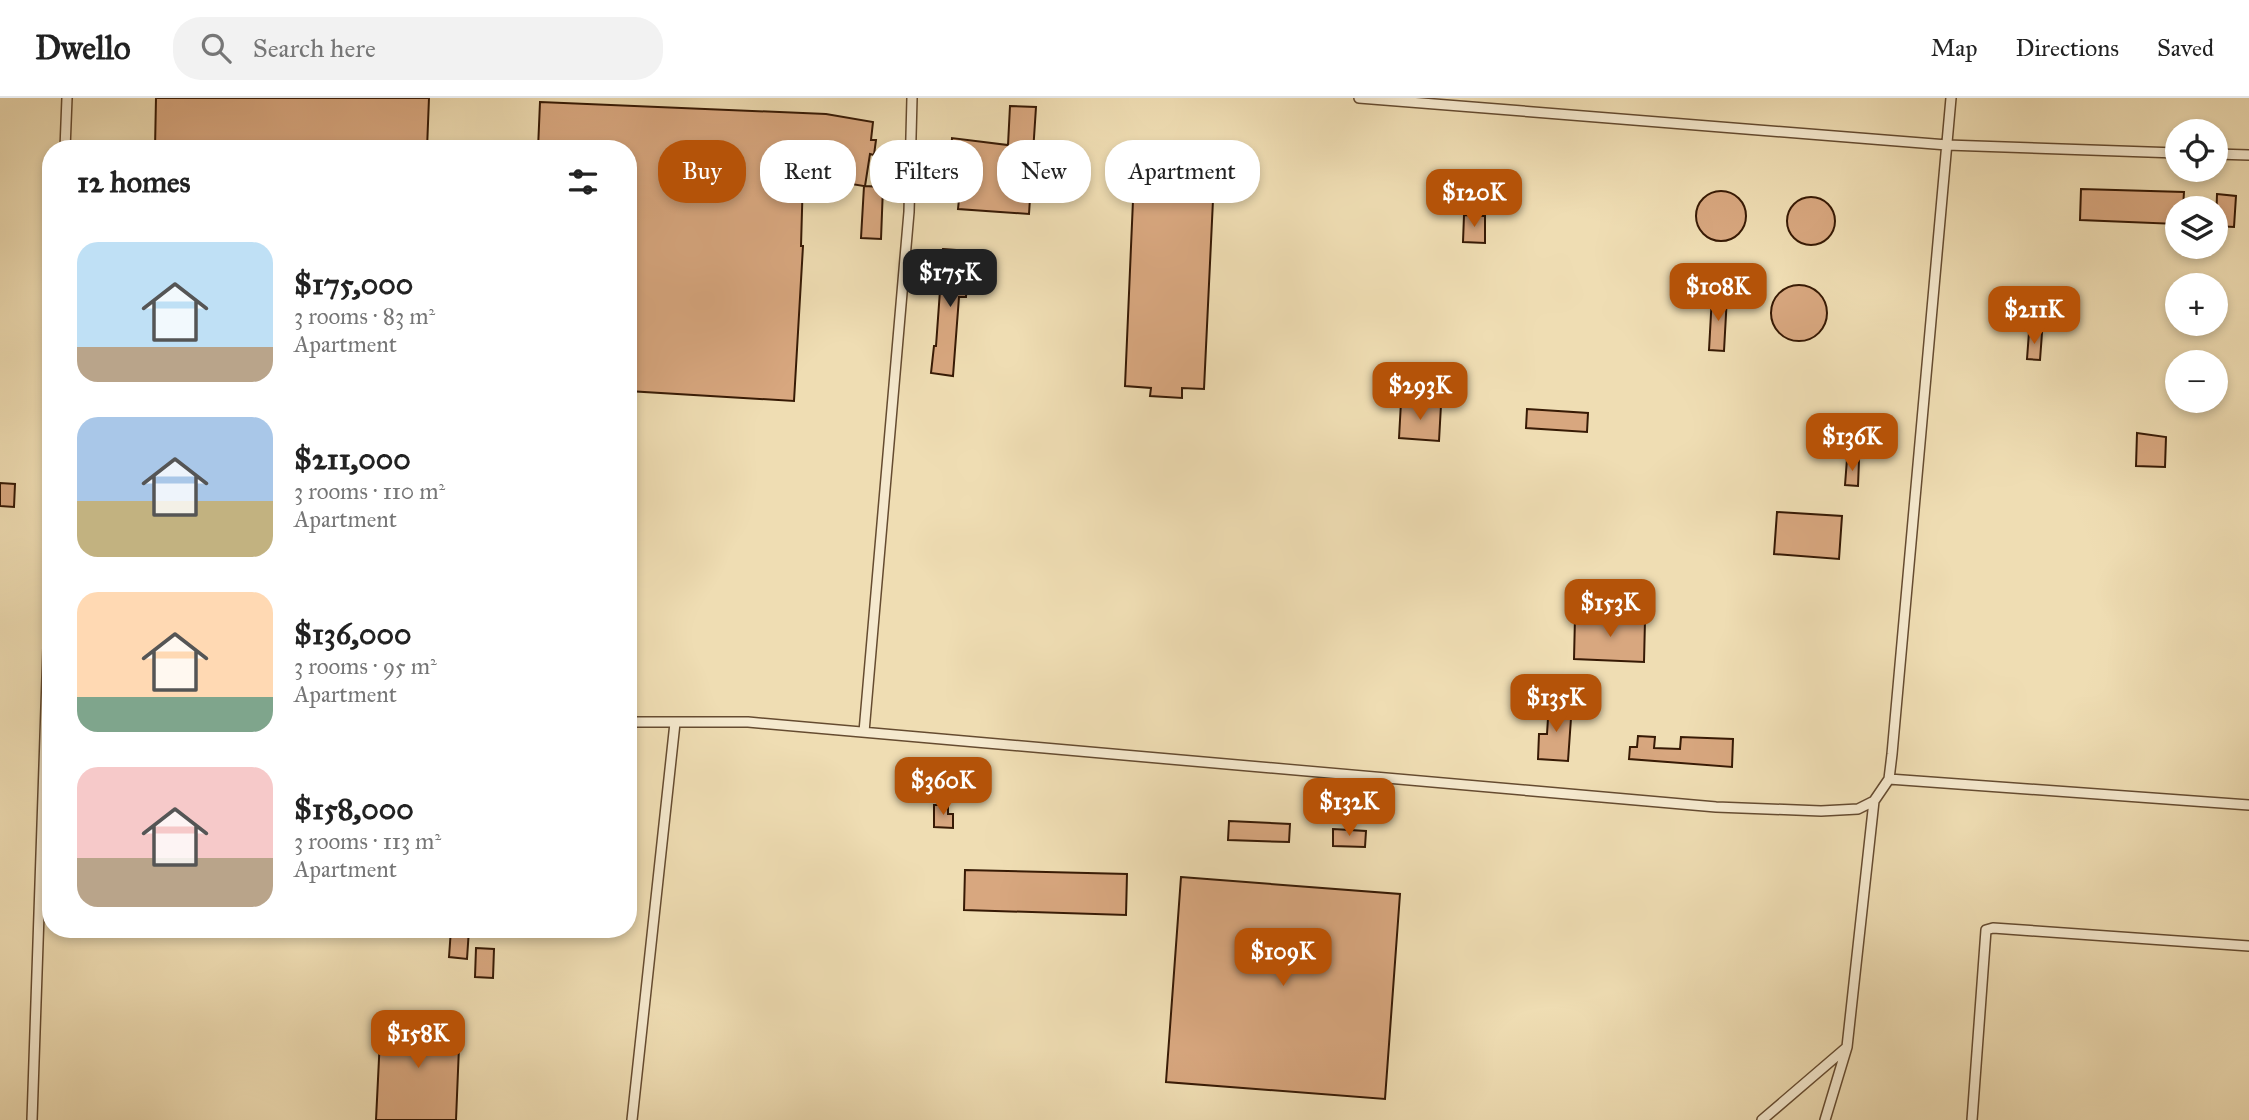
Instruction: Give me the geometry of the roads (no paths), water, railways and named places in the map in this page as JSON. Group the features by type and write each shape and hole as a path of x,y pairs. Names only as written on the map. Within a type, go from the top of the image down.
{"lane":[{"path":"65,140 67,98"},
{"path":"864,732 908,226 912,98"},
{"path":"1359,98 1947,145 2165,153"},
{"path":"1825,1120 1847,1047 1874,802 1889,779 1951,98"},
{"path":"2228,154 2249,155"},
{"path":"637,722 748,722 1716,807 1821,811 1858,809 1874,802"},
{"path":"632,1120 675,723"},
{"path":"1889,779 2249,805"},
{"path":"32,1120 42,860"},
{"path":"1972,1120 1986,930 1993,928 2249,946"},
{"path":"1762,1120 1847,1047"}]}
